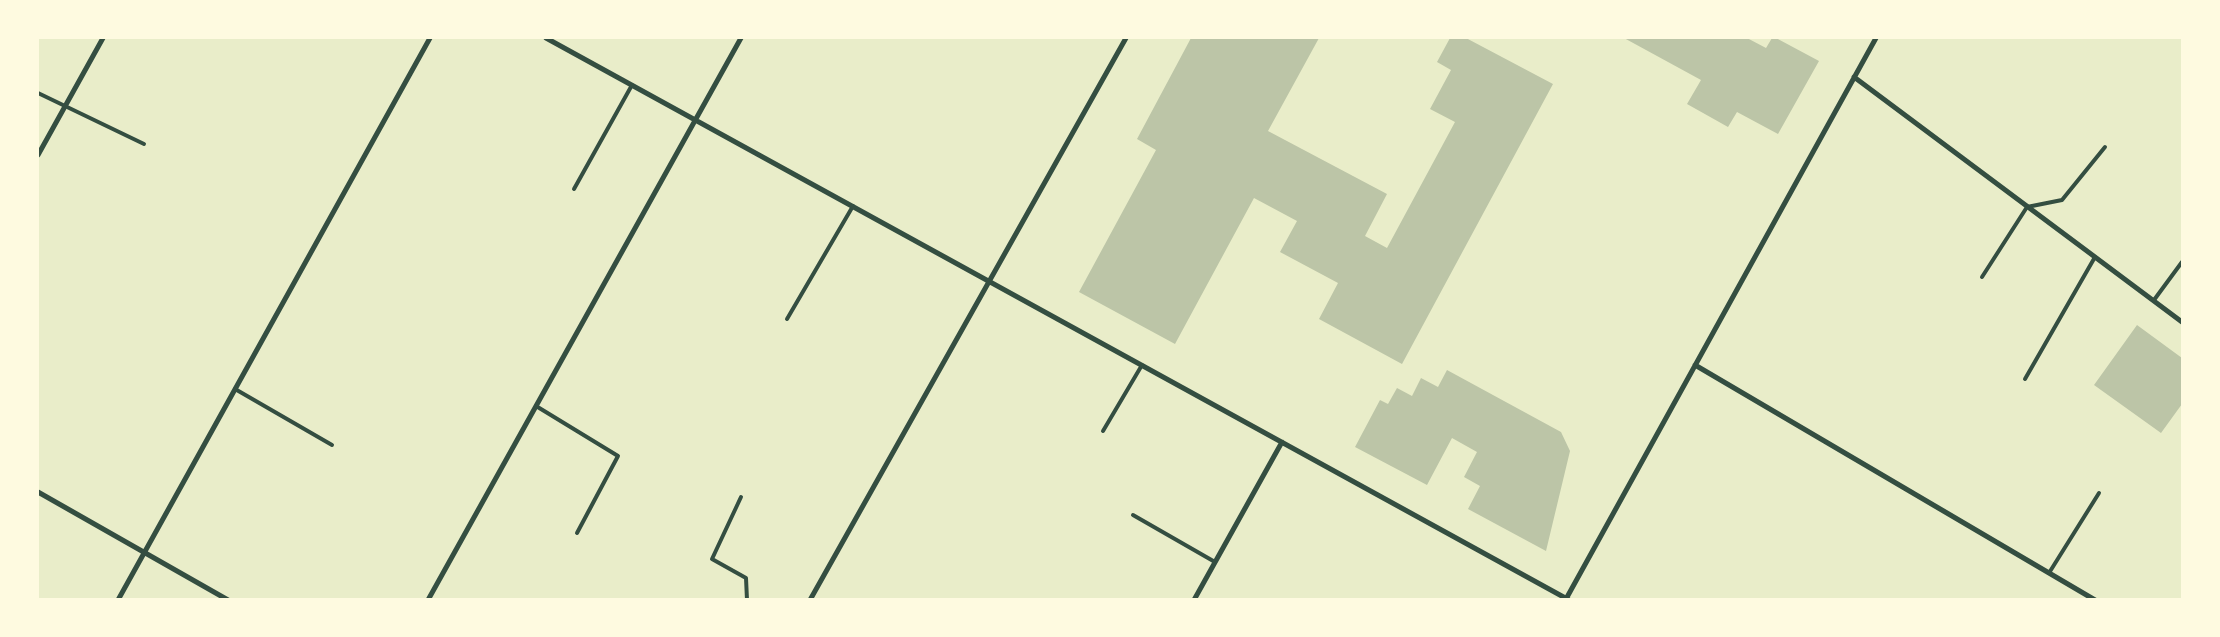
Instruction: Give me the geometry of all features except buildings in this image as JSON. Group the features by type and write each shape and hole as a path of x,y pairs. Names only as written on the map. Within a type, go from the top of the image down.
{"street":[{"path":"38,155 103,38"},
{"path":"118,600 430,38"},
{"path":"546,38 1567,599 1876,38"},
{"path":"428,600 741,38"},
{"path":"810,600 1126,38"},
{"path":"1854,78 2182,322"},
{"path":"1695,365 2095,600"},
{"path":"1194,600 1282,442"},
{"path":"38,492 228,600"}],"lane":[{"path":"574,189 632,85"},
{"path":"38,93 144,144"},
{"path":"1982,277 2027,207 2062,200 2105,147"},
{"path":"787,319 853,206"},
{"path":"2025,379 2095,257"},
{"path":"2154,300 2182,262"},
{"path":"1103,431 1142,365"},
{"path":"235,389 332,445"},
{"path":"536,406 618,456 577,533"},
{"path":"2049,573 2099,493"},
{"path":"741,497 712,559 746,578 747,600"},
{"path":"1133,515 1215,562"}]}
